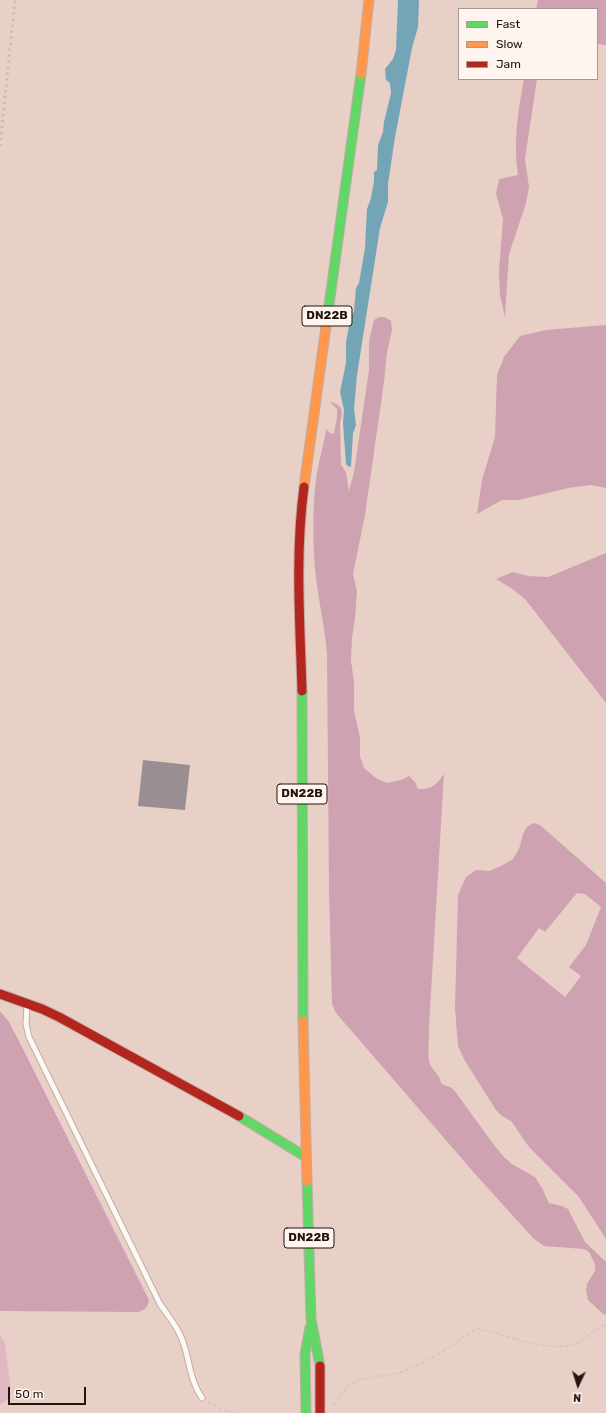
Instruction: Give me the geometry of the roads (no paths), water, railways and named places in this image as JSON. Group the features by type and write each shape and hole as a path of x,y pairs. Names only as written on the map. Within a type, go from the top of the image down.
{"main road":[{"name":"DN22B","path":"320,1413 320,1366 311,1319 306,1157 302,955 302,713 299,568 302,502 358,96 369,0"},
{"path":"0,994 28,1003 59,1018 254,1125 306,1157"},
{"name":"DN22B","path":"306,1413 305,1354 311,1319"}],"lane":[{"path":"28,1003 26,1024 29,1037 160,1304 177,1328 183,1341 191,1376 196,1389 202,1398"}],"water":[{"path":"398,0 419,0 418,27 412,48 395,137 388,184 388,202 380,228 357,375 354,409 356,425 353,433 351,466 349,467 346,464 343,423 344,410 340,392 346,363 346,342 350,320 354,311 356,288 359,283 365,248 367,209 371,198 374,172 377,170 378,145 383,132 391,93 390,83 386,80 385,69 393,59 396,50"}],"railway":[{"path":"0,146 15,0"}]}
